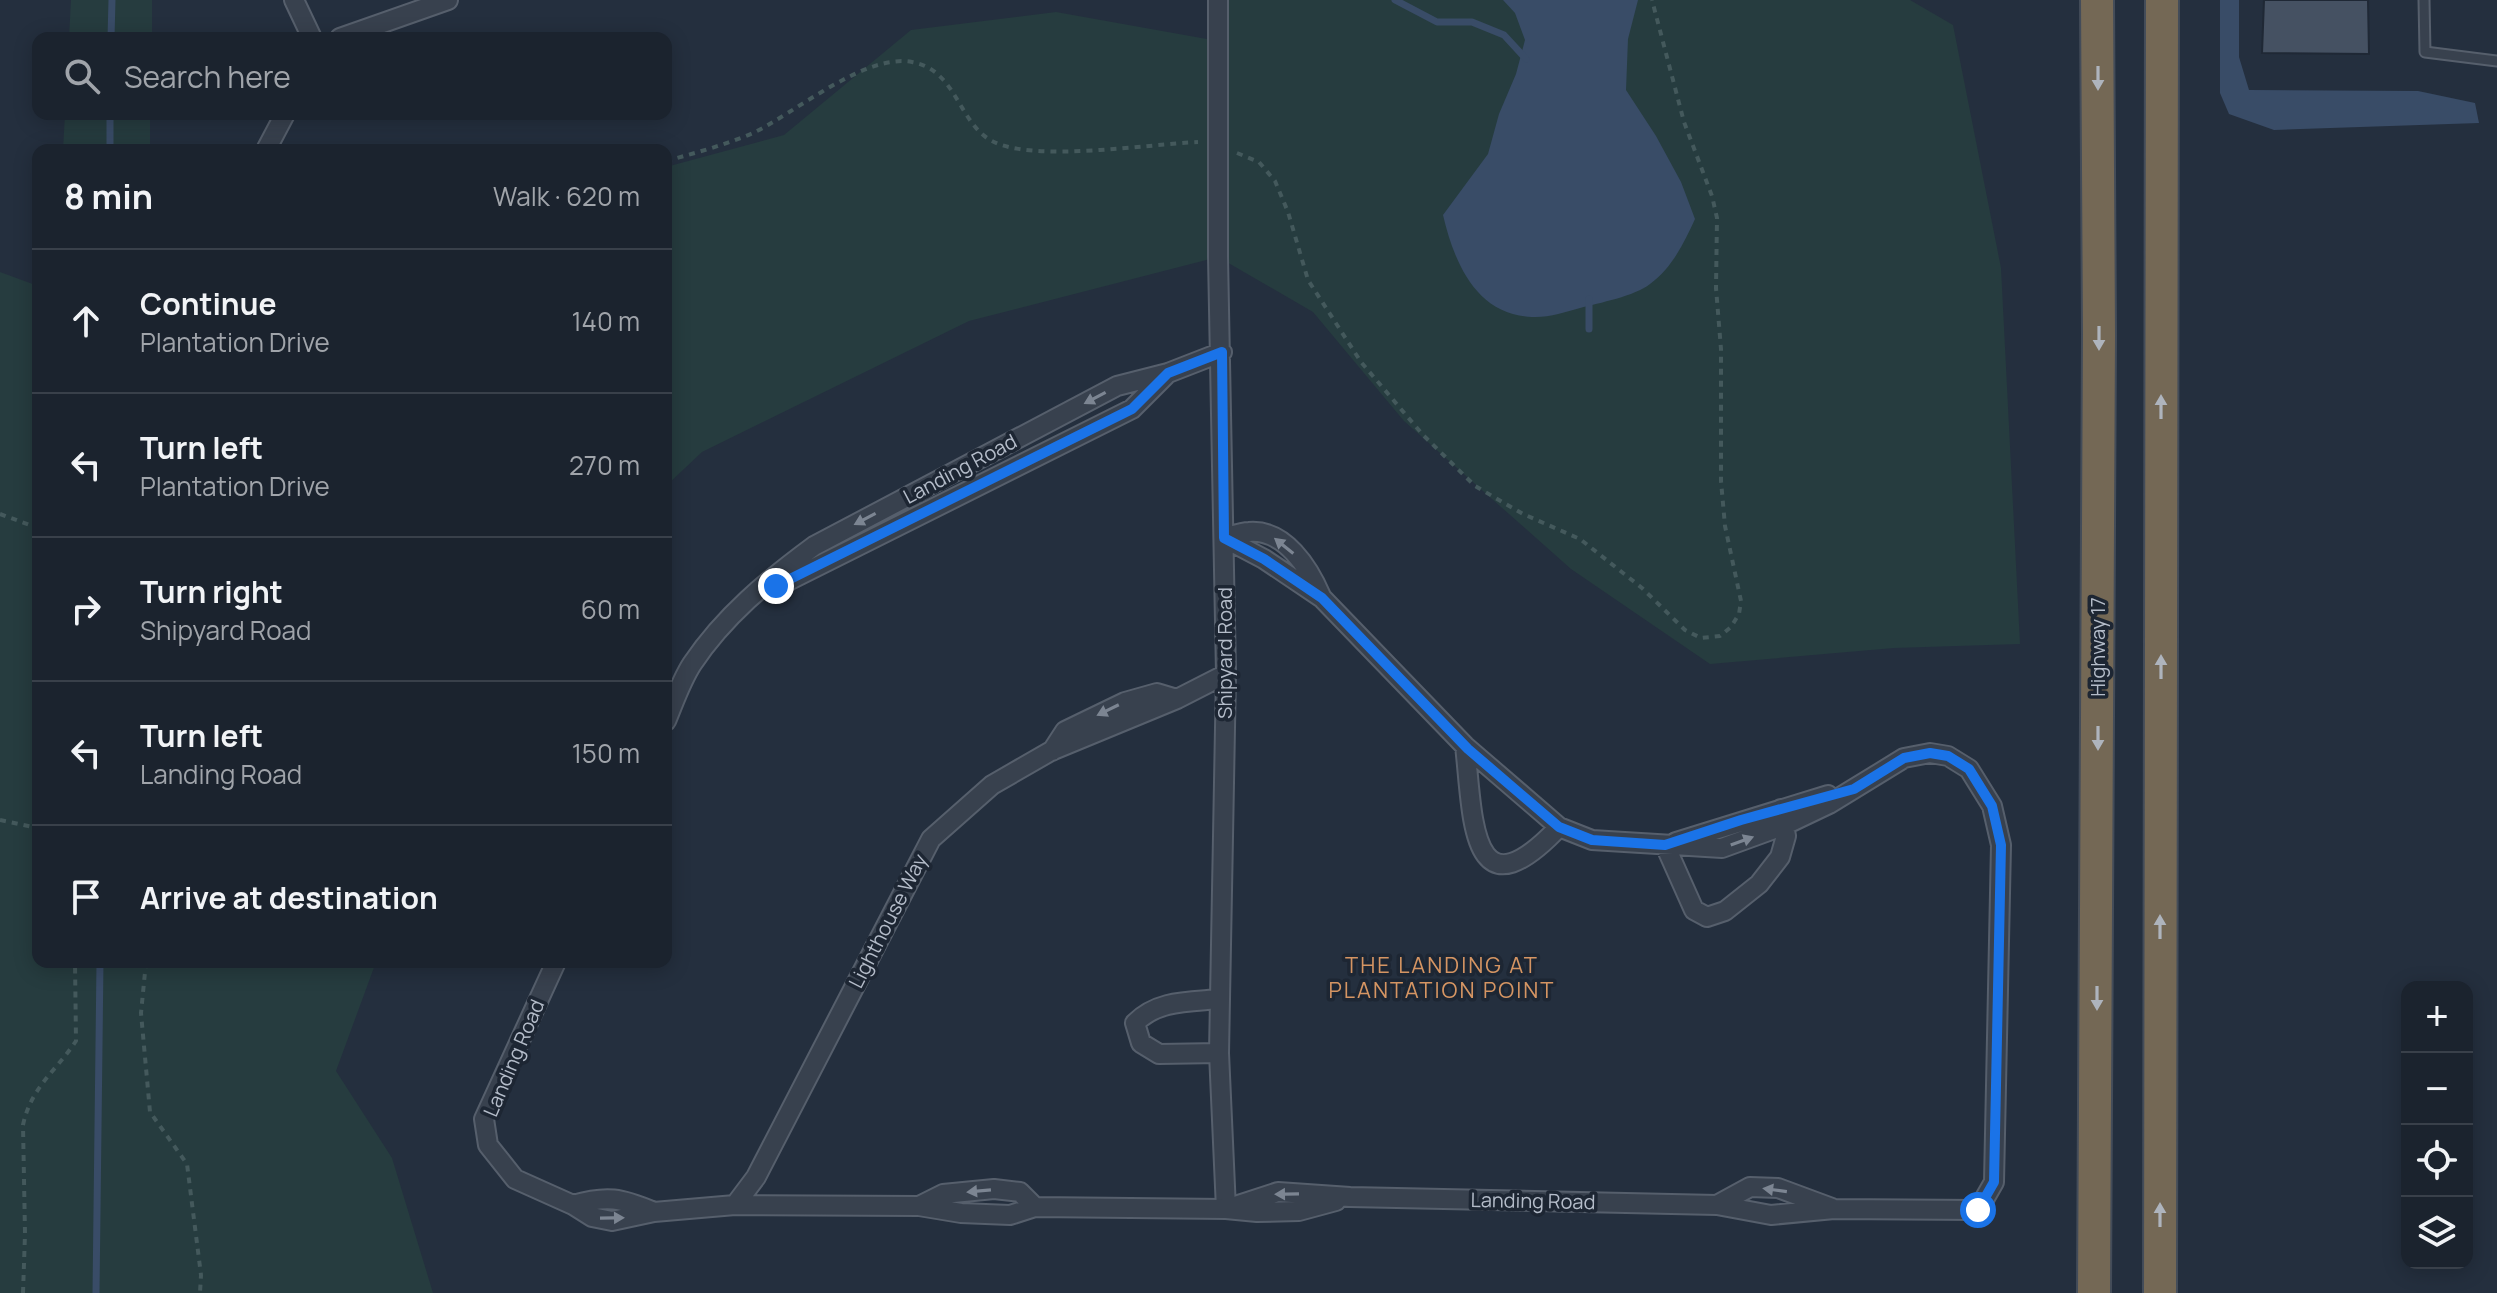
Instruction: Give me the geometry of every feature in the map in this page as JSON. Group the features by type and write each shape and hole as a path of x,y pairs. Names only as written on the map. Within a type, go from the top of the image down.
{"highway":[{"name":"Highway 17","path":"2094,1293 2099,367 2097,0"},
{"path":"2160,1293 2162,0"}],"street":[{"path":"294,0 309,32"},
{"path":"357,32 448,0"},
{"name":"Shipyard Road","path":"1218,0 1218,257 1226,674 1219,1053 1226,1209"},
{"path":"269,144 282,120"},
{"name":"Landing Road","path":"672,708 691,665 727,618 814,546 1117,386 1168,373 1222,352"},
{"name":"Landing Road","path":"727,618 776,586 1132,409 1168,373"},
{"path":"985,456 995,477"},
{"path":"1224,538 1264,559 1322,598 1465,746 1559,827 1592,840 1722,848 1783,817 1786,836 1780,857 1759,884 1725,911 1707,917 1694,910 1665,845"},
{"name":"Lighthouse Way","path":"735,1205 756,1177 931,839 992,785 1051,751 1177,699 1226,674"},
{"path":"1465,746 1476,839 1487,859 1504,865 1516,863 1540,848 1559,827"},
{"name":"Landing Road","path":"553,968 484,1119 488,1145 515,1179 573,1205 599,1197 630,1201 654,1212 735,1205 919,1206 961,1213 1010,1215 1035,1207 1299,1211 1350,1197 1717,1205 1771,1215 1834,1209 1978,1210 1994,1182 2001,845 1992,806 1969,769 1948,756 1930,753 1904,758 1854,789 1783,817"},
{"path":"1219,1053 1159,1054 1141,1043 1135,1023 1147,1011 1167,1004 1220,999"},
{"name":"Landing Road","path":"1717,1205 1750,1187 1778,1188 1834,1209"}],"lane":[{"path":"2424,0 2425,52 2497,61"}],"path":[{"path":"672,159 754,132 850,76 889,63 913,62 946,80 973,125 990,140 1006,146 1047,152 1205,142 1259,162 1275,181 1288,212 1308,280 1361,362 1423,435 1475,486 1523,514 1580,539 1642,588 1685,630 1701,638 1720,636 1731,627 1739,614 1741,601 1725,526 1721,481 1717,218 1712,196 1684,122 1652,0"},
{"path":"0,514 32,526"},
{"path":"0,820 32,827"},
{"path":"23,1293 23,1125 37,1091 76,1041 75,968"},
{"path":"145,968 141,1013 150,1112 187,1164 201,1275 200,1293"}],"green space":[{"path":"71,0 152,0 152,32 69,32"},
{"path":"1218,0 1910,0 1953,25 2001,268 2020,644 1894,648 1710,664 1571,569 1404,421 1313,312 1218,257 969,321 702,452 672,480 672,165 784,135 911,30 1056,12 1218,41"},
{"path":"65,120 150,120 150,144 63,144"},
{"path":"0,272 32,284 32,968 374,968 336,1071 392,1158 433,1293 0,1293"}],"water":[{"path":"1503,0 1638,0 1628,39 1626,90 1681,182 1695,219 1671,263 1650,284 1635,292 1544,317 1532,317 1496,307 1482,296 1461,267 1443,215 1488,154 1525,40 1515,13"},
{"path":"2220,0 2239,0 2239,57 2249,90 2418,91 2475,103 2479,123 2274,130 2229,114 2220,93"}],"building":[{"path":"2264,0 2368,0 2369,54 2262,53"}],"waterway":[{"path":"111,32 112,0"},
{"path":"1395,0 1437,22 1472,22 1504,35 1526,59"},
{"path":"110,120 110,144"},
{"path":"1589,299 1589,329"},
{"path":"96,1293 100,968"}],"district":[{"name":"THE LANDING AT PLANTATION POINT","path":"1442,978"}],"route":[{"path":"776,586 1132,409 1168,373 1222,352 1224,538 1264,559 1322,598 1468,749 1559,827 1592,840 1665,845 1854,789 1904,758 1930,753 1948,756 1969,769 1992,806 2001,845 1994,1182 1978,1210"}]}
